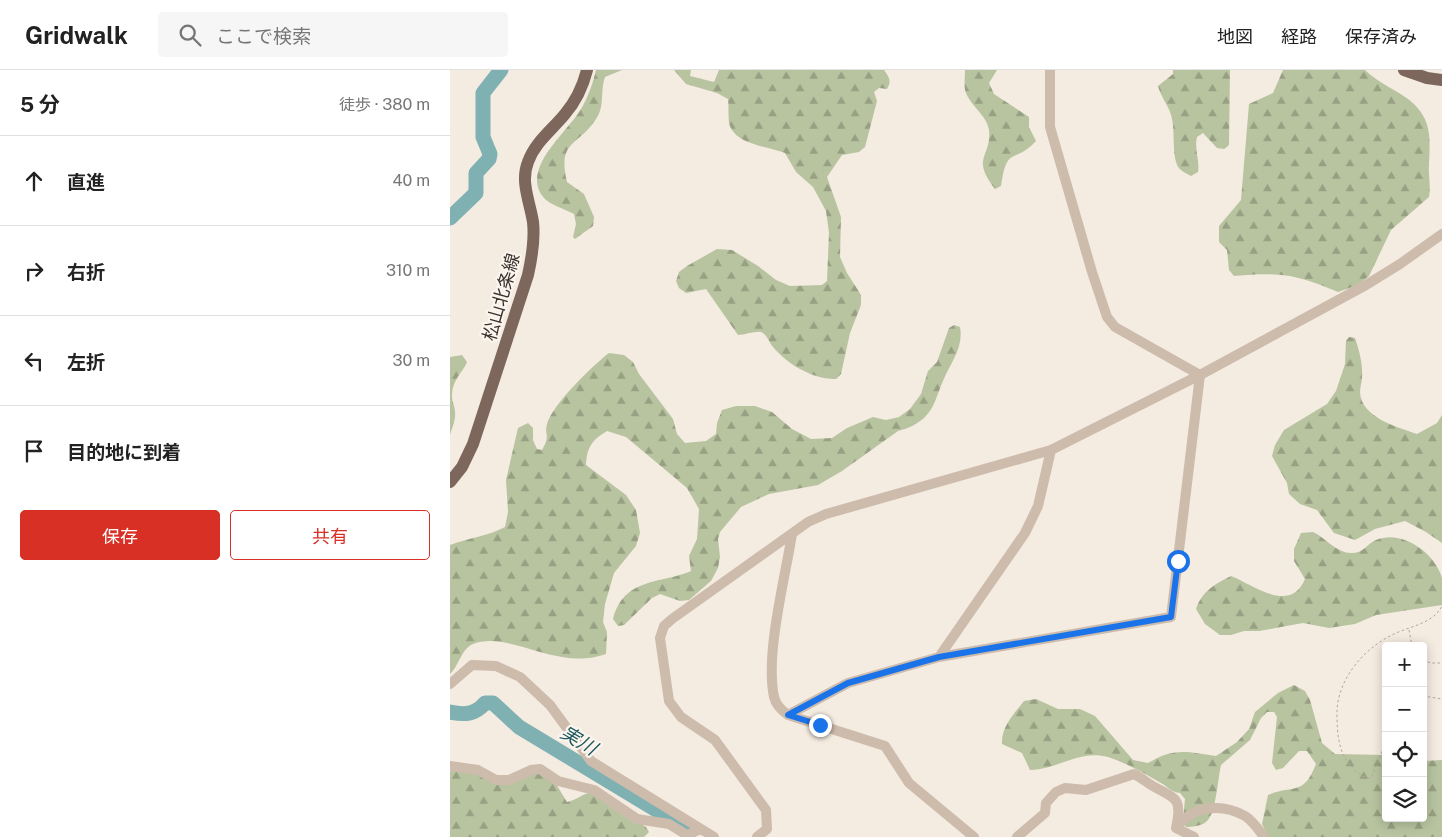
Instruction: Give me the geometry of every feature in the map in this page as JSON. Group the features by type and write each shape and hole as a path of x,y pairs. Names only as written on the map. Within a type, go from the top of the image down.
{"main road":[{"name":"松山北条線","path":"450,482 462,467 473,444 528,275 533,254 534,234 525,187 527,164 539,142 572,106 587,70"},
{"path":"1404,70 1442,80"}],"street":[{"path":"1050,70 1050,127 1092,272 1107,316 1115,327 1200,375"},
{"path":"757,837 767,829 766,810 715,740 681,716 669,701 660,638 664,626 672,618 808,522 826,514 1051,450 1200,375 1366,285 1400,264 1442,234"},
{"path":"788,715 848,683 939,657 1171,617 1200,375"},
{"path":"939,657 1025,533 1038,506 1051,450"},
{"path":"792,534 771,658 774,697 779,708 788,715 884,746 909,783 974,837"},
{"path":"450,684 472,665 496,666 507,669 535,689 591,761 714,837 719,837"},
{"path":"450,766 478,770 496,780 509,780 531,770 540,769 558,781 594,790 637,819 669,824 687,835 701,829"},
{"path":"1017,837 1045,813 1046,803 1056,792 1065,788 1086,790 1134,774 1174,798 1179,805 1180,813 1176,828"},
{"path":"1176,828 1190,815 1208,807 1245,816 1264,837"},
{"path":"669,824 674,837"},
{"path":"1176,828 1194,837"}],"path":[{"path":"1382,753 1374,776 1368,779 1361,775 1345,758 1341,748 1337,718 1338,700 1348,673 1371,649 1392,635 1434,615 1442,606"},
{"path":"1408,629 1411,642"},
{"path":"1427,662 1442,663"},
{"path":"1427,697 1442,699"}],"green space":[{"path":"596,70 622,70 605,77 599,114 589,128 571,145 565,158 567,182 584,194 594,217 593,226 575,239 573,237 576,224 574,214 544,198 538,187 537,175 548,151 581,109 590,90"},
{"path":"674,70 691,70 690,76 714,82 719,70 884,70 888,77 890,81 887,89 879,88 874,92 877,101 865,147 859,152 842,155 827,177 841,217 840,257 847,273 861,295 861,305 850,333 841,374 836,379 819,377 793,365 773,347 761,332 738,335 706,289 686,293 679,288 676,281 679,272 717,249 732,250 776,280 790,286 822,285 827,281 829,233 826,211 813,187 796,172 785,153 752,144 737,136 729,123 728,99 717,93 686,84"},
{"path":"965,70 997,70 989,83 994,94 1029,117 1029,127 1036,141 1009,160 1003,173 1001,186 995,189 984,170 983,163 989,139 988,125 967,95 965,90"},
{"path":"1173,70 1230,70 1229,145 1224,149 1217,148 1203,133 1197,137 1198,172 1191,176 1178,167 1171,115 1158,86 1173,74"},
{"path":"1283,70 1365,70 1415,105 1421,111 1429,132 1429,197 1391,230 1369,276 1358,285 1338,292 1310,281 1287,276 1264,274 1234,276 1229,270 1227,250 1219,242 1219,226 1241,200 1249,104 1273,93"},
{"path":"954,325 960,327 961,335 956,355 946,374 934,405 922,420 898,431 842,471 818,485 769,494 741,507 720,532 718,539 720,557 718,568 711,581 689,600 680,601 660,594 652,598 624,625 618,626 613,619 618,605 635,589 645,584 691,571 689,556 697,539 699,509 687,488 626,437 607,431 602,434 591,445 586,465 626,495 636,510 640,533 636,546 614,573 605,604 603,622 607,632 606,654 588,658 570,658 502,642 487,641 469,646 450,674 450,545 492,533 505,527 508,512 506,480 518,428 528,423 533,428 533,440 537,449 542,450 547,438 546,431 550,416 565,396 593,366 609,353 624,355 633,362 639,374 673,419 677,434 685,443 706,441 716,434 717,423 722,410 736,406 755,406 772,412 792,429 811,439 832,438 847,428 873,417 886,420 899,417 910,409 921,394 928,371 937,362 949,328"},
{"path":"1349,337 1355,338 1360,357 1362,379 1360,392 1362,401 1373,415 1417,434 1437,423 1442,415 1442,543 1405,521 1375,529 1355,540 1334,533 1317,510 1300,504 1289,494 1287,483 1272,456 1275,445 1284,430 1327,404 1336,391 1345,364 1346,341"},
{"path":"462,355 467,362 452,391 455,415 450,435 450,357"},
{"path":"1313,532 1347,553 1357,553 1373,541 1386,537 1406,541 1416,546 1432,560 1442,578 1442,605 1376,615 1355,624 1329,628 1303,623 1259,631 1244,631 1231,635 1220,635 1205,624 1196,609 1202,597 1210,589 1231,576 1270,594 1290,595 1298,590 1305,579 1294,561 1294,549 1301,533"},
{"path":"1294,685 1305,691 1310,700 1322,743 1335,754 1382,755 1382,822 1427,822 1427,761 1442,760 1442,837 1268,837 1262,824 1268,795 1302,785 1307,781 1316,764 1307,751 1299,751 1283,768 1276,770 1272,763 1277,717 1274,712 1267,712 1261,718 1250,740 1221,765 1211,816 1203,824 1192,827 1186,827 1183,819 1185,799 1180,793 1121,762 1098,755 1030,770 1022,753 1002,744 1006,726 1012,716 1024,701 1036,699 1058,709 1080,709 1095,716 1133,760 1148,763 1166,755 1181,752 1216,756 1237,742 1249,729 1255,712 1278,693"},
{"path":"450,768 476,773 495,783 539,773 556,784 567,802 593,792 646,827 649,832 644,837 450,837"}],"waterway":[{"path":"450,218 476,193 476,173 489,159 490,154 483,137 483,93 501,70"},
{"name":"実川","path":"450,712 469,713 477,710 485,703 493,703 519,727 688,829"}],"route":[{"path":"820,725 788,715 848,683 939,657 1171,617 1178,561"}]}
